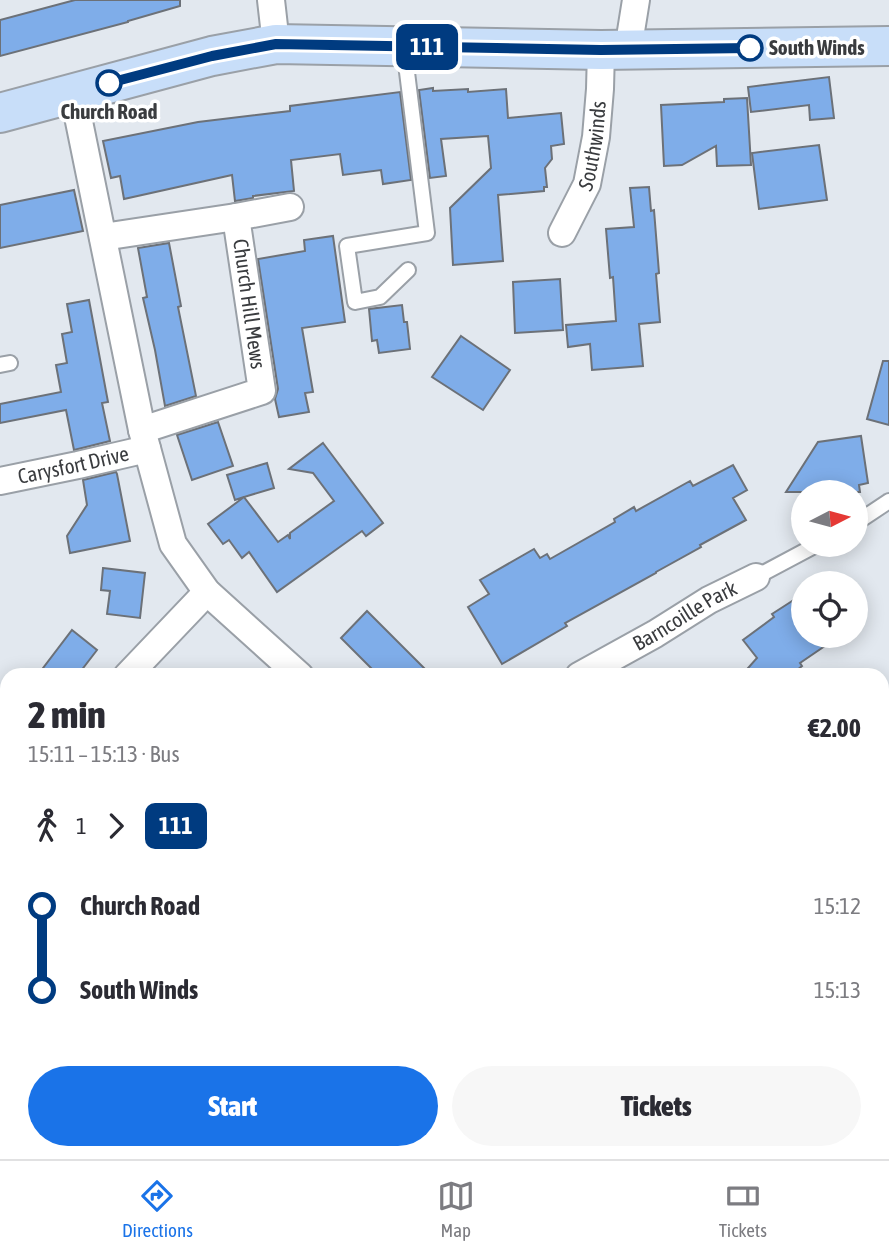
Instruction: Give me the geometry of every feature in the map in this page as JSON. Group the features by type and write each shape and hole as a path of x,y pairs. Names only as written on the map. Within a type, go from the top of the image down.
{"main road":[{"path":"0,113 212,56 276,44 614,50 889,46"}],"street":[{"path":"271,0 276,44"},
{"name":"Southwinds","path":"562,233 587,184 596,137 600,89 636,0"},
{"path":"73,92 144,440 173,544 207,592 291,668"},
{"name":"Church Hill Mews","path":"103,237 290,207"},
{"name":"Church Hill Mews","path":"144,440 262,391 236,217"},
{"name":"Carysfort Drive","path":"0,481 78,466 144,440"},
{"name":"Barncoille Park","path":"593,668 709,600 756,578"},
{"path":"135,668 207,592"}],"lane":[{"path":"404,46 427,233 347,246 355,302 380,297 408,270"},
{"path":"868,515 889,501"},
{"path":"756,578 794,557"}],"building":[{"path":"75,0 180,0 180,6 0,56 0,20"},
{"path":"829,77 834,118 810,120 809,105 751,112 748,87"},
{"path":"433,88 433,91 468,89 468,92 506,89 508,118 561,113 564,144 551,146 552,159 545,168 547,187 544,187 544,191 498,195 503,261 453,265 450,208 491,168 488,136 441,139 446,176 430,178 419,90"},
{"path":"400,92 411,180 383,184 381,170 343,175 340,154 291,160 294,191 235,201 232,175 124,199 120,176 111,178 103,141 198,122 290,111 290,106"},
{"path":"747,98 751,165 717,166 716,146 682,165 664,166 661,105 724,102 724,99"},
{"path":"819,145 827,200 759,209 752,153"},
{"path":"649,187 651,211 654,210 660,322 639,324 643,366 592,370 590,344 568,347 566,325 616,321 606,229 634,227 630,188"},
{"path":"74,190 83,231 0,248 0,205"},
{"path":"333,236 345,322 302,328 313,392 305,393 309,412 279,417 275,399 278,389 258,259 305,251 304,240"},
{"path":"169,243 181,306 178,307 196,396 165,406 143,298 147,297 138,248"},
{"path":"560,279 563,330 515,333 513,282"},
{"path":"89,300 108,402 102,403 110,441 74,450 66,410 0,423 0,404 61,392 56,365 67,363 62,334 72,332 67,304"},
{"path":"402,305 410,349 379,353 377,340 372,341 369,309"},
{"path":"461,336 510,370 483,410 432,377"},
{"path":"883,361 889,361 889,425 867,419"},
{"path":"218,422 233,466 192,480 177,435"},
{"path":"861,436 868,480 794,480 818,442"},
{"path":"323,443 383,523 366,536 362,531 277,592 249,552 242,558 229,540 223,544 208,524 244,497 278,542 288,535 290,539 290,533 334,501 313,473 289,469"},
{"path":"267,463 274,488 235,500 227,475"},
{"path":"733,465 747,490 733,498 746,520 565,623 567,626 502,664 468,607 489,594 480,580 534,549 540,558 547,554 550,559 615,522 614,519 634,507 636,511 690,481 693,486"},
{"path":"116,472 130,541 70,553 67,536 87,505 83,480"},
{"path":"103,568 145,573 140,618 107,614 110,591 101,590"},
{"path":"791,602 791,648 822,648 800,663 802,666 800,668 748,668 757,658 743,640 774,617 772,614"},
{"path":"367,611 424,668 371,668 341,638"},
{"path":"72,630 97,650 83,668 43,668"}],"bus line":[{"name":"111","path":"109,83 212,56 276,44 601,50 750,48"}],"place":[{"name":"South Winds","path":"750,48"},
{"name":"Church Road","path":"109,83"}]}
